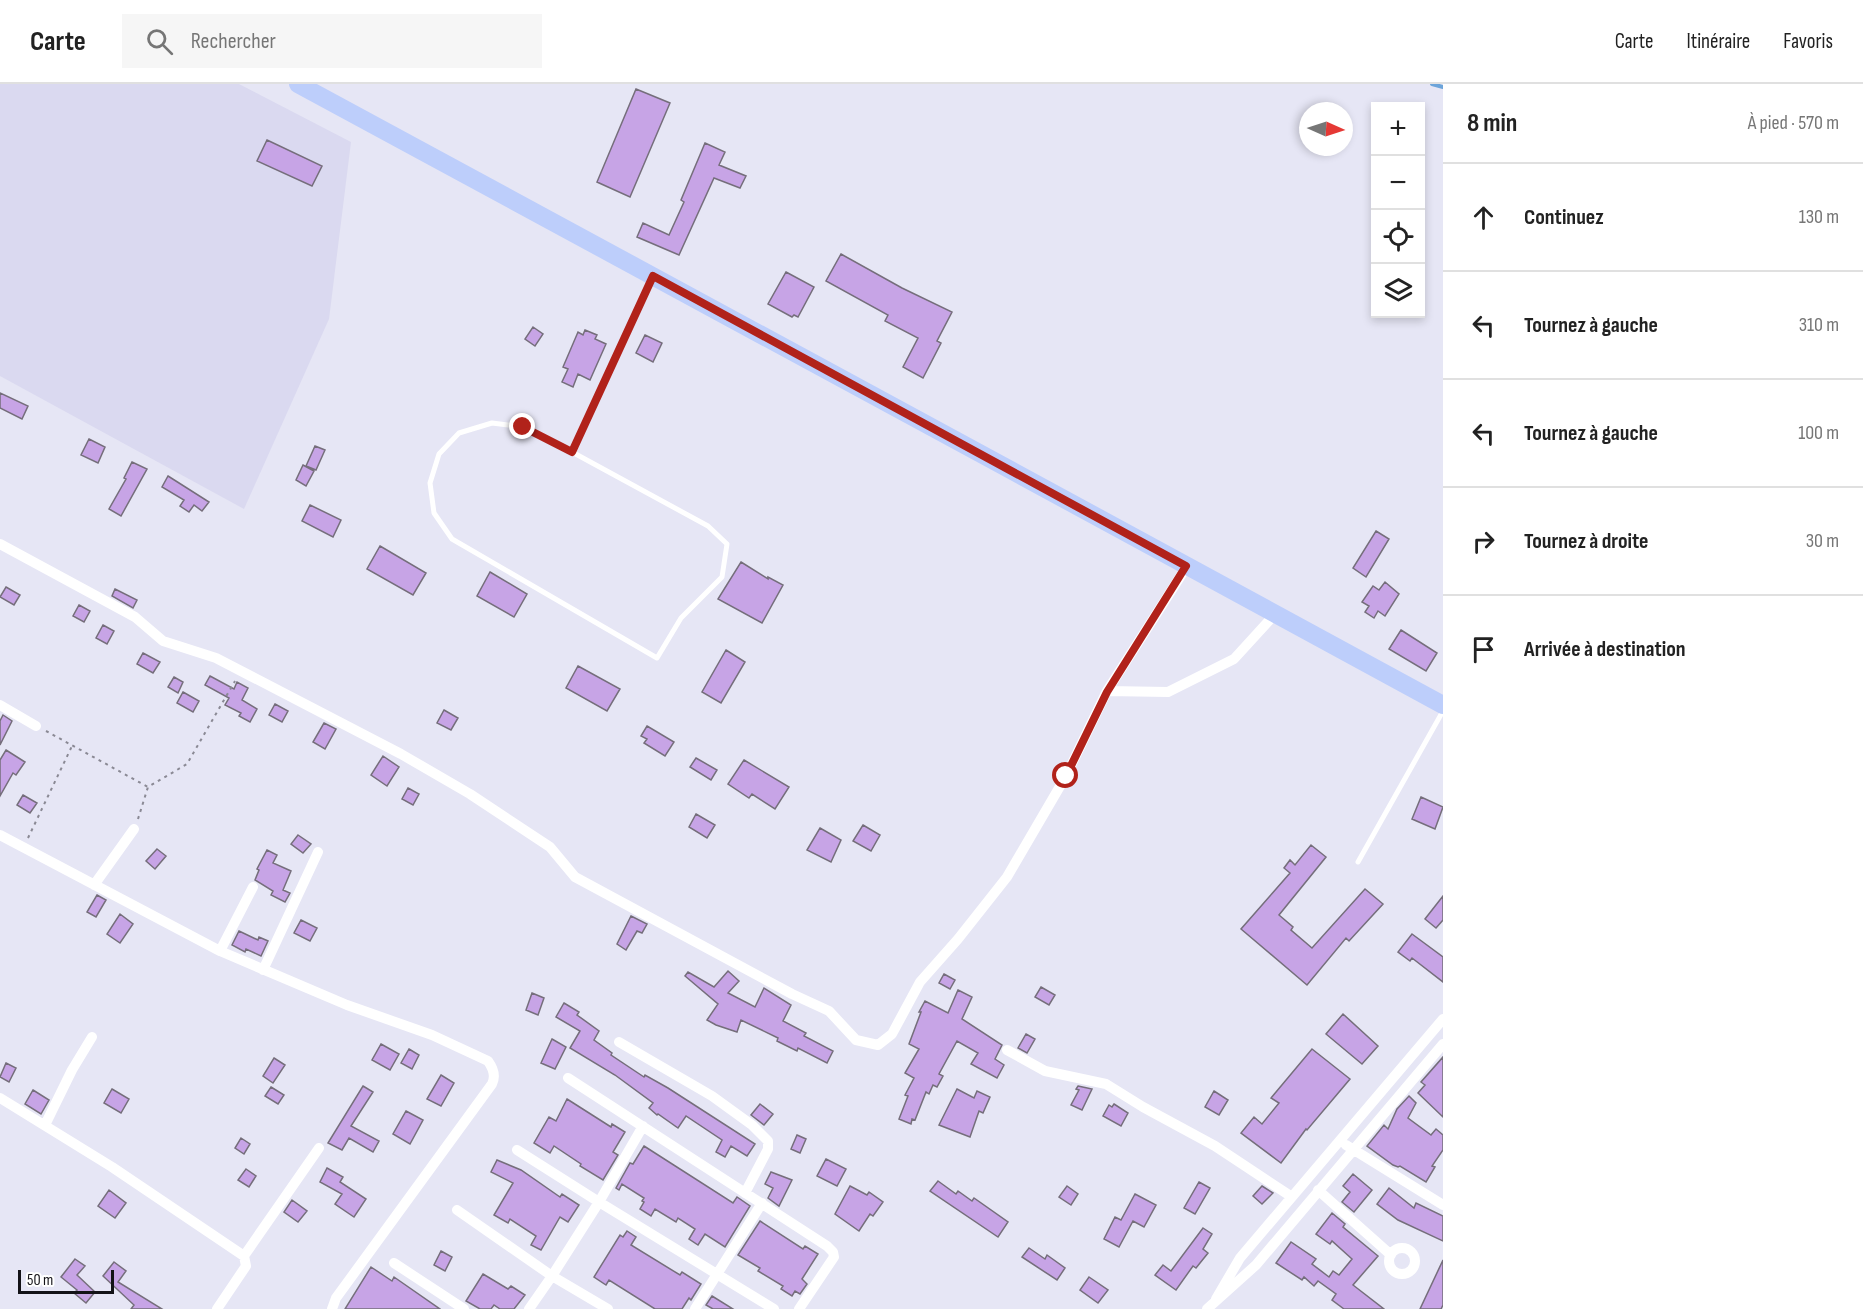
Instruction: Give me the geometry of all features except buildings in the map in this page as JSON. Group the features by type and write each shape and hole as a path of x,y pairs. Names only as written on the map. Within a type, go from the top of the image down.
{"main road":[{"path":"298,84 1443,705"}],"street":[{"path":"0,544 135,617 163,641 216,658 401,754 460,788 550,847 575,877 792,994 829,1011 856,1040 878,1045 892,1034 920,982 958,939 1007,877 1066,776 1107,692 1186,566"},
{"path":"1107,692 1168,692 1234,659 1275,614"},
{"path":"0,705 36,726"},
{"path":"94,885 134,829"},
{"path":"0,836 220,951 347,1005 432,1035 488,1061 493,1072 492,1084 336,1298 332,1309"},
{"path":"263,970 318,852"},
{"path":"220,951 253,887"},
{"path":"1216,1299 1240,1258 1443,1019"},
{"path":"45,1125 72,1070 92,1037"},
{"path":"619,1042 712,1096 752,1125 768,1141 768,1149 745,1193"},
{"path":"1207,1309 1256,1264 1351,1149 1443,1044"},
{"path":"1007,1050 1045,1071 1106,1084 1215,1146 1292,1197"},
{"path":"568,1078 827,1246 833,1252 834,1257 799,1309"},
{"path":"0,1098 112,1167 244,1256 246,1266 217,1309"},
{"path":"529,1309 599,1202 643,1126"},
{"path":"1339,1140 1443,1205"},
{"path":"244,1256 319,1148"},
{"path":"517,1149 774,1309"},
{"path":"1318,1190 1391,1255"},
{"path":"694,1309 762,1203"},
{"path":"458,1210 552,1276 608,1309"},
{"path":"394,1263 464,1309"}],"lane":[{"path":"572,452 653,276"},
{"path":"492,423 523,427 572,452 708,526 728,544 722,577 681,618 657,658 452,539 434,513 430,483 439,454 459,433 492,423"},
{"path":"1358,862 1443,711"}],"path":[{"path":"134,829 148,787 187,764 240,671"},
{"path":"36,726 148,787"},
{"path":"23,847 72,746"}],"shaded area":[{"path":"0,84 239,84 351,142 329,319 244,509 0,376"}],"waterway":[{"path":"1432,84 1443,87"}],"route":[{"path":"523,427 572,452 653,276 1186,566 1107,692 1066,776"}]}
